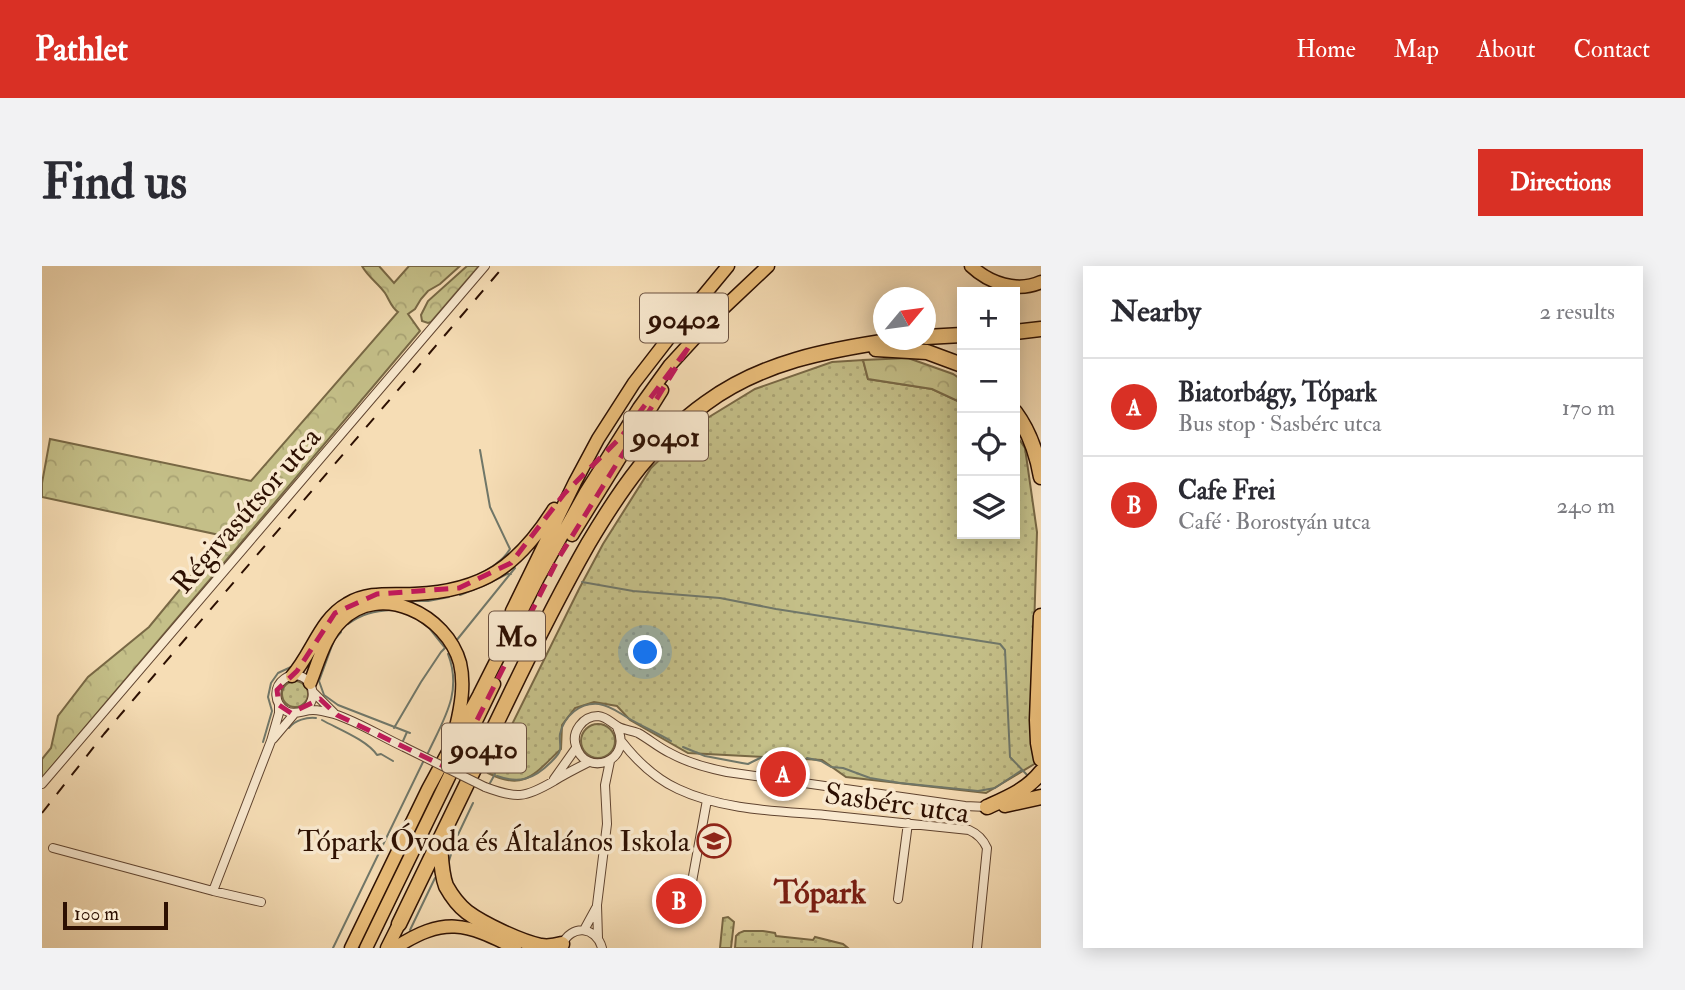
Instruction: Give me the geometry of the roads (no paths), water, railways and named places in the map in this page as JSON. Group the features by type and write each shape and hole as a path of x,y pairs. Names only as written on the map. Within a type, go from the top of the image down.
{"highway":[{"name":"90402","path":"460,729 484,670 598,439 635,383 728,266"},
{"name":"M0","path":"351,948 450,747 586,492 639,408 670,365 715,316 768,266"},
{"path":"971,266 987,279 1010,286 1041,282"},
{"path":"1020,331 1041,329"},
{"path":"936,336 957,335"},
{"name":"90401","path":"615,499 661,441 687,417 730,387 800,357 873,343"},
{"name":"M0","path":"366,948 539,593 590,503 688,348"},
{"path":"840,348 917,351 957,363"},
{"path":"1016,413 1031,442 1041,477"},
{"path":"292,676 313,648 324,626 348,603 377,594 459,589 480,581 511,563 531,543 575,482"},
{"name":"90410","path":"387,948 564,587 615,499"},
{"path":"312,688 334,630 341,620 366,606 383,603 405,606 418,612 446,636 460,663 463,683 460,709 450,747"},
{"path":"1041,617 1037,720 1041,759"},
{"path":"987,807 1016,794 1035,793 1041,772"},
{"path":"440,838 441,860 447,886 467,912 523,940 541,946 562,946"},
{"path":"396,948 416,934 453,926 483,932 515,948"}],"street":[{"name":"Régivasútsor utca","path":"42,784 485,266"},
{"path":"214,891 271,741 279,713 277,690 282,680 299,676 337,715"},
{"path":"271,741 312,703 312,688"},
{"path":"279,705 286,711 318,710 337,715 485,787 509,795 536,792 591,762 604,763 612,759 618,753 622,741 618,727"},
{"path":"605,785 599,771 583,758 576,748 575,741 579,726 598,716 606,718 618,727 642,735 660,748 700,766 965,806 987,807"},
{"name":"Sasbérc utca","path":"622,741 643,766"},
{"path":"552,782 576,748"},
{"path":"602,948 598,938 597,905 607,824 605,785 612,759"},
{"name":"Sasbérc utca","path":"612,759 632,760 669,785 707,800 757,809 908,823 976,833 987,848 977,948"},
{"path":"691,887 707,800"},
{"path":"898,899 908,823"},
{"path":"53,848 261,902"},
{"path":"584,930 597,905"},
{"path":"562,946 572,933 584,930 598,938"}],"waterway":[{"path":"480,450 490,507 510,549"},
{"path":"476,576 499,561 510,549"},
{"path":"456,641 515,568"},
{"path":"460,595 511,574"},
{"path":"582,582 633,591 720,598 1000,644 1005,650 1010,757 1029,777"},
{"path":"404,601 428,601 449,597"},
{"path":"348,624 368,614 392,610"},
{"path":"394,728 445,648 429,628 417,619"},
{"path":"341,632 334,640 319,681 324,695 338,705 410,733"},
{"path":"427,755 445,718 452,694 452,668 448,654"},
{"path":"263,742 272,711 268,697 271,683 278,673 291,667"},
{"path":"497,776 519,780 544,768 559,752 560,734 565,721 585,705 599,704 611,708 671,741"},
{"path":"289,728 301,720 316,718"},
{"path":"322,720 359,740 377,755 381,754 393,761"},
{"path":"403,741 407,732"},
{"path":"683,747 705,756 748,764 760,758 793,757"},
{"path":"807,758 870,778 978,791 995,788 1022,770"},
{"path":"333,948 424,760"},
{"path":"490,783 495,774"},
{"path":"449,861 455,841 473,803"},
{"path":"410,930 435,878"}],"railway":[{"path":"42,813 104,734 504,266"}],"place":[{"name":"Biatorbágy, Tópark","path":"783,774"},
{"name":"Tópark Óvoda és Általános Iskola","path":"714,841"},
{"name":"Cafe Frei","path":"679,901"}],"district":[{"name":"Tópark","path":"820,892"}]}
